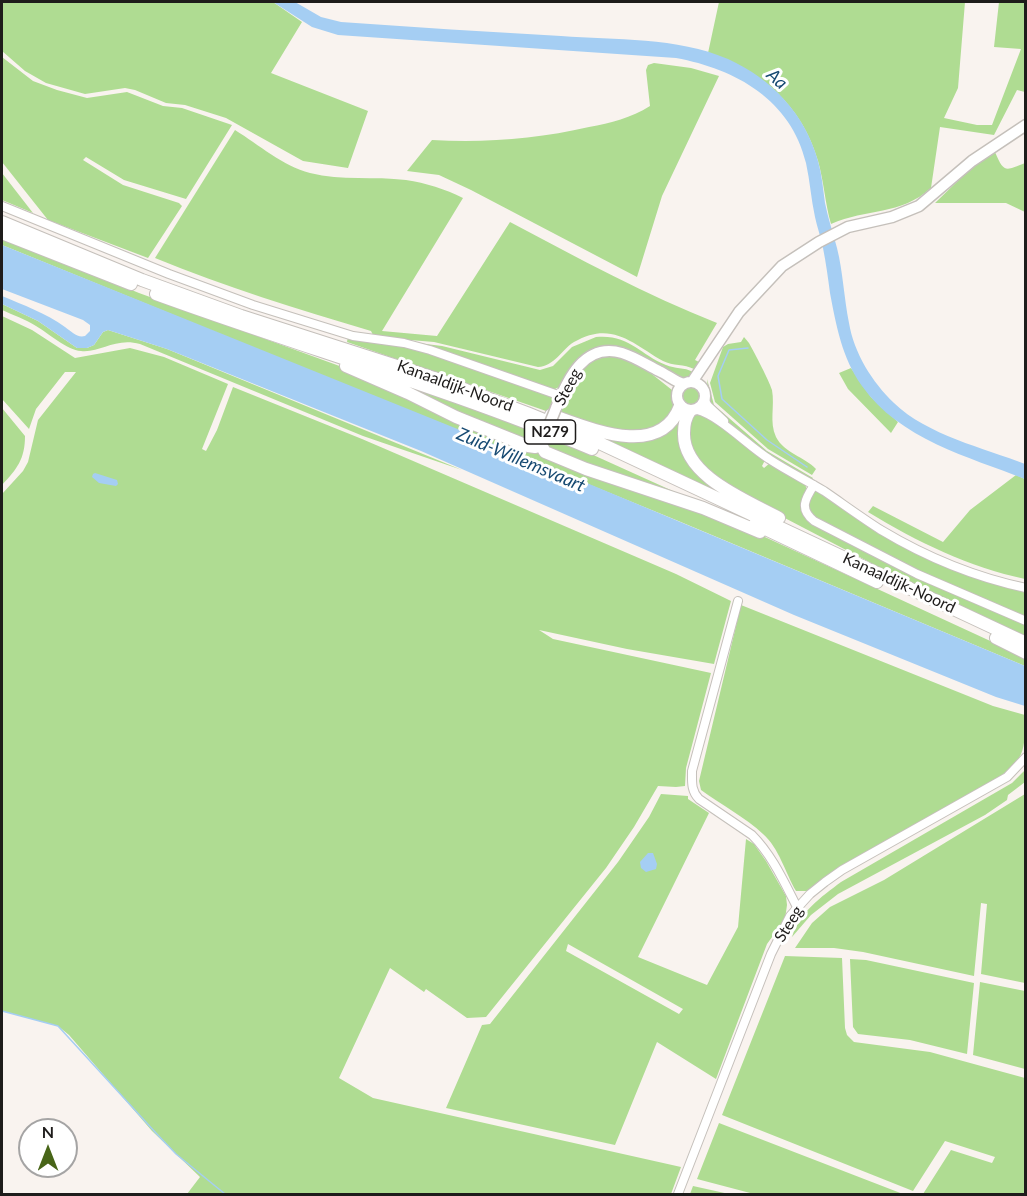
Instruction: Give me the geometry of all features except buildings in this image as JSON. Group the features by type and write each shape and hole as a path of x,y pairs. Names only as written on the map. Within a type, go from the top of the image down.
{"highway":[{"name":"Kanaaldijk-Noord","path":"2,222 142,280 241,316 391,363 481,395 593,440 1026,643"},
{"name":"Kanaaldijk-Noord","path":"2,233 171,299 458,396 528,423 636,469 1026,652"},
{"name":"N279","path":"299,343 456,417 528,446 536,447 542,441"},
{"name":"N279","path":"481,395 499,398 613,434 630,436 646,435 662,429 686,405"},
{"name":"N279","path":"686,405 684,436 689,455 696,467 712,480 805,533 820,545"},
{"name":"N279","path":"542,441 543,450 595,473 703,508 764,534 793,543"}],"main road":[{"path":"686,405 693,384 729,325 755,293 782,266 833,234 854,225 892,217 919,206 972,161 1026,125"},
{"name":"Steeg","path":"542,441 574,370 596,353 614,351 622,353 647,366 693,384"},
{"name":"Steeg","path":"647,366 674,388 686,405"},
{"path":"686,405 705,401 706,393 693,384"}],"street":[{"name":"Kanaaldijk-Noord","path":"2,206 168,274 275,312 353,336 404,343 430,350 561,396"},
{"name":"Steeg","path":"705,401 730,429 760,453 882,530 939,561 977,575 1026,588"},
{"name":"Steeg","path":"686,405 730,429"},
{"name":"Kanaaldijk-Noord","path":"814,485 804,507 807,515 814,521 917,574 1026,621"},
{"path":"738,601 692,771 692,786 699,799 759,842 773,861 797,907"},
{"name":"Steeg","path":"678,1194 771,954 785,924 797,907 842,870 1007,777 1026,757"}],"green space":[{"path":"2,2 273,2 302,22 271,73 368,111 348,168 303,161 226,118 185,105 166,103 135,90 125,88 85,94 46,83 25,71 2,51"},
{"path":"719,2 965,2 958,88 944,118 977,125 992,125 1021,49 994,47 999,2 1025,2 1025,92 1017,90 994,135 940,127 931,188 919,197 895,207 831,224 818,161 802,123 777,93 762,80 728,60 708,53"},
{"path":"2,57 33,81 57,90 87,98 127,92 163,106 182,108 232,125 186,199 124,180 86,157 83,160 123,185 179,203 182,206 148,258 48,220 2,162"},
{"path":"654,63 691,68 719,76 662,196 637,277 439,175 407,171 432,140 472,141 530,137 605,124 636,114 650,106 646,70 648,65"},
{"path":"235,130 281,160 310,173 334,177 406,180 435,187 463,198 382,331 437,336 510,222 638,288 717,323 695,360 699,362 694,369 663,361 622,337 600,333 574,342 549,364 538,367 434,342 374,337 371,331 235,288 155,258"},
{"path":"995,152 1003,167 1009,169 1025,163 1025,212 1006,203 935,203 969,170"},
{"path":"2,173 33,213 2,200"},
{"path":"2,237 139,293 345,368 728,520 1025,657 1025,666 676,520 2,245"},
{"path":"2,304 38,321 77,348 94,345 103,332 108,330 167,349 462,470 363,436 140,344 123,342 95,350 76,350 32,324 2,310"},
{"path":"2,316 32,330 75,358 130,348 164,357 228,384 202,449 206,451 217,430 233,387 362,439 676,574 731,601 714,664 627,649 539,630 553,639 711,673 686,768 685,786 658,786 606,868 486,1017 467,1018 426,989 424,992 390,968 339,1078 373,1098 681,1167 671,1194 187,1194 200,1177 152,1131 69,1035 58,1026 2,1011 2,494 28,462 38,420 76,372 65,372 36,409 29,429 2,399"},
{"path":"348,336 417,348 552,397 554,400 549,412 347,342"},
{"path":"596,337 607,337 626,342 657,361 693,372 692,379 685,380 603,348 561,386 553,390 418,343 442,346 540,370 553,366 572,347"},
{"path":"744,337 772,390 773,426 776,437 789,451 816,469 812,475 768,449 715,402 710,383 723,347 741,342"},
{"path":"606,355 622,357 643,367 672,390 676,406 669,421 636,434 558,415 573,379 586,363"},
{"path":"851,368 871,397 898,422 891,433 848,389 839,373"},
{"path":"370,370 541,432 535,443 457,416"},
{"path":"707,379 714,405 767,451 813,478 811,481 788,469 737,431 709,402"},
{"path":"691,387 697,390 700,396 697,402 691,405 685,402 682,396 685,390"},
{"path":"2,408 25,436 24,451 19,463 2,485"},
{"path":"682,410 687,455 779,521 548,415 636,438"},
{"path":"695,413 703,414 765,460 762,466 764,468 770,463 805,484 807,490 805,514 1025,623 1025,639 917,587 718,482 688,448 690,416"},
{"path":"549,435 717,511 550,452 545,445"},
{"path":"1016,475 1025,479 1025,579 984,568 944,552 868,512 873,506 943,542 970,510"},
{"path":"814,492 821,492 888,537 1025,591 1025,619 957,590 811,516 807,503"},
{"path":"741,605 993,706 1025,715 1025,738 1021,754 1012,767 994,781 808,891 796,891 778,853 769,840 749,822 701,790 699,781"},
{"path":"1025,770 1025,782 1008,795 1007,800 985,815 838,894 811,915 792,937 806,913 819,899 841,882 1012,783"},
{"path":"661,794 688,796 688,799 709,813 638,957 707,985 738,927 746,839 754,844 766,861 786,896 785,919 767,944 716,1079 657,1042 615,1145 446,1108 482,1025 490,1024 618,862 649,817","holes":["568,944 683,1009 679,1014 566,951"]},
{"path":"1025,794 1025,983 981,974 987,904 981,903 974,976 863,952 834,948 795,948 812,923 830,907 884,880"},
{"path":"785,956 842,958 845,1028 847,1035 854,1042 930,1052 1025,1078 1025,1194 923,1194 951,1150 992,1163 995,1157 945,1141 913,1191 722,1115"},
{"path":"850,959 866,960 974,983 967,1054 910,1040 858,1034 853,1027"},
{"path":"980,982 1025,991 1025,1069 973,1055"},
{"path":"719,1123 903,1194 754,1194 697,1179"},
{"path":"693,1186 729,1194 690,1194"}],"water":[{"path":"273,2 295,2 321,17 341,22 667,43 708,52 744,67 785,100 805,128 812,144 839,257 851,334 871,376 894,403 923,424 956,440 1025,464 1025,479 959,454 915,433 895,420 862,386 849,364 837,329 806,163 799,141 788,122 774,105 740,79 720,70 676,58 338,35 312,27"},
{"name":"Zuid-Willemsvaart","path":"2,245 460,430 1025,666 1025,706 996,697 794,615 421,451 167,349 108,330 103,332 94,345 77,348 38,321 2,304 2,296 50,318 77,335 85,336 90,331 90,325 83,320 2,289"},
{"path":"95,473 117,480 118,484 116,486 99,483 92,477"},
{"path":"648,853 653,853 657,864 656,869 646,872 641,868 640,862"}],"waterway":[{"path":"748,348 729,350 718,376 722,399 767,440 807,467"},
{"path":"2,1011 58,1026 176,1154 225,1194"}],"water label":[{"name":"Aa","path":"777,79"}]}
